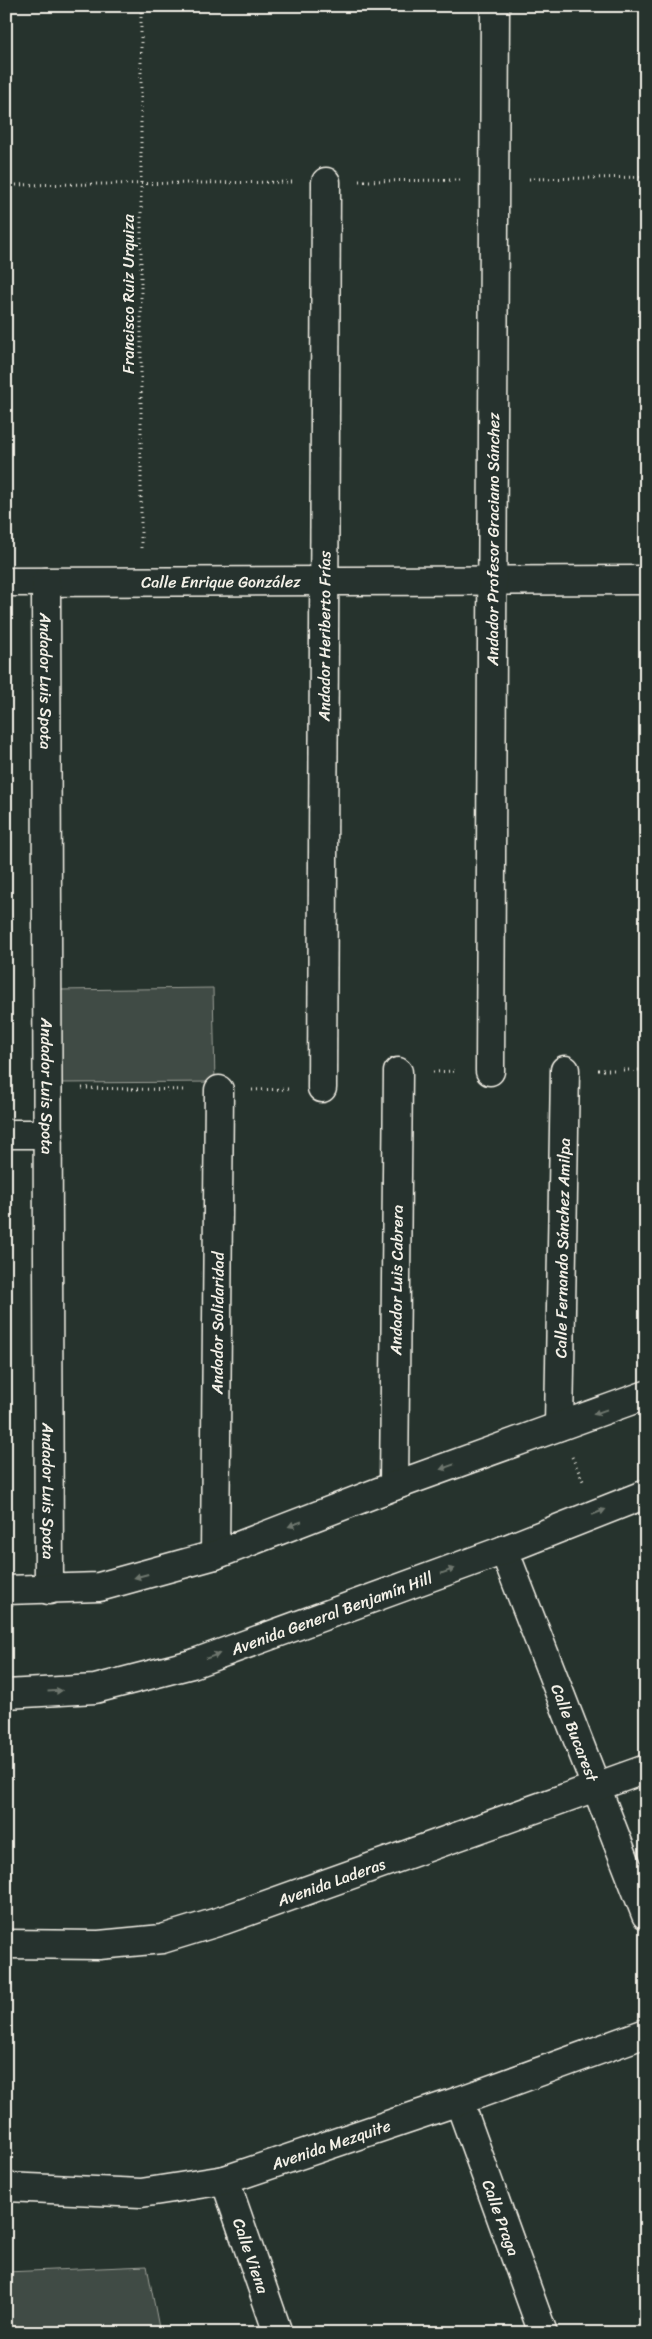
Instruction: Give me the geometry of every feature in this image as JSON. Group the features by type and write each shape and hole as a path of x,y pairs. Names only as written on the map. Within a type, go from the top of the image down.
{"street":[{"name":"Andador Profesor Graciano Sánchez","path":"490,1071 495,6"},
{"name":"Andador Heriberto Frías","path":"322,1088 326,182"},
{"name":"Calle Enrique González","path":"6,582 646,580"},
{"name":"Andador Luis Spota","path":"46,582 49,1590"},
{"name":"Calle Fernando Sánchez Amilpa","path":"559,1426 565,1070"},
{"name":"Andador Luis Cabrera","path":"394,1486 398,1072"},
{"name":"Andador Solidaridad","path":"215,1555 219,1090"},
{"path":"6,1134 49,1134"},
{"path":"6,1590 99,1587 215,1555 394,1486 646,1395"},
{"name":"Avenida General Benjamín Hill","path":"6,1694 95,1689 192,1664 504,1550 646,1494"},
{"name":"Calle Bucarest","path":"504,1550 598,1786 646,1915"},
{"name":"Avenida Laderas","path":"6,1944 99,1945 162,1940 234,1917 646,1769"},
{"name":"Avenida Mezquite","path":"6,2187 141,2193 225,2180 459,2101 646,2034"},
{"name":"Calle Praga","path":"459,2101 543,2333"},
{"name":"Calle Viena","path":"225,2180 278,2333"}],"path":[{"name":"Francisco Ruiz Urquiza","path":"141,6 141,582"},
{"path":"559,1426 597,1514"}],"shaded area":[{"path":"213,988 215,1082 58,1083 58,990"},
{"path":"147,2266 160,2333 6,2333 6,2272"}]}
